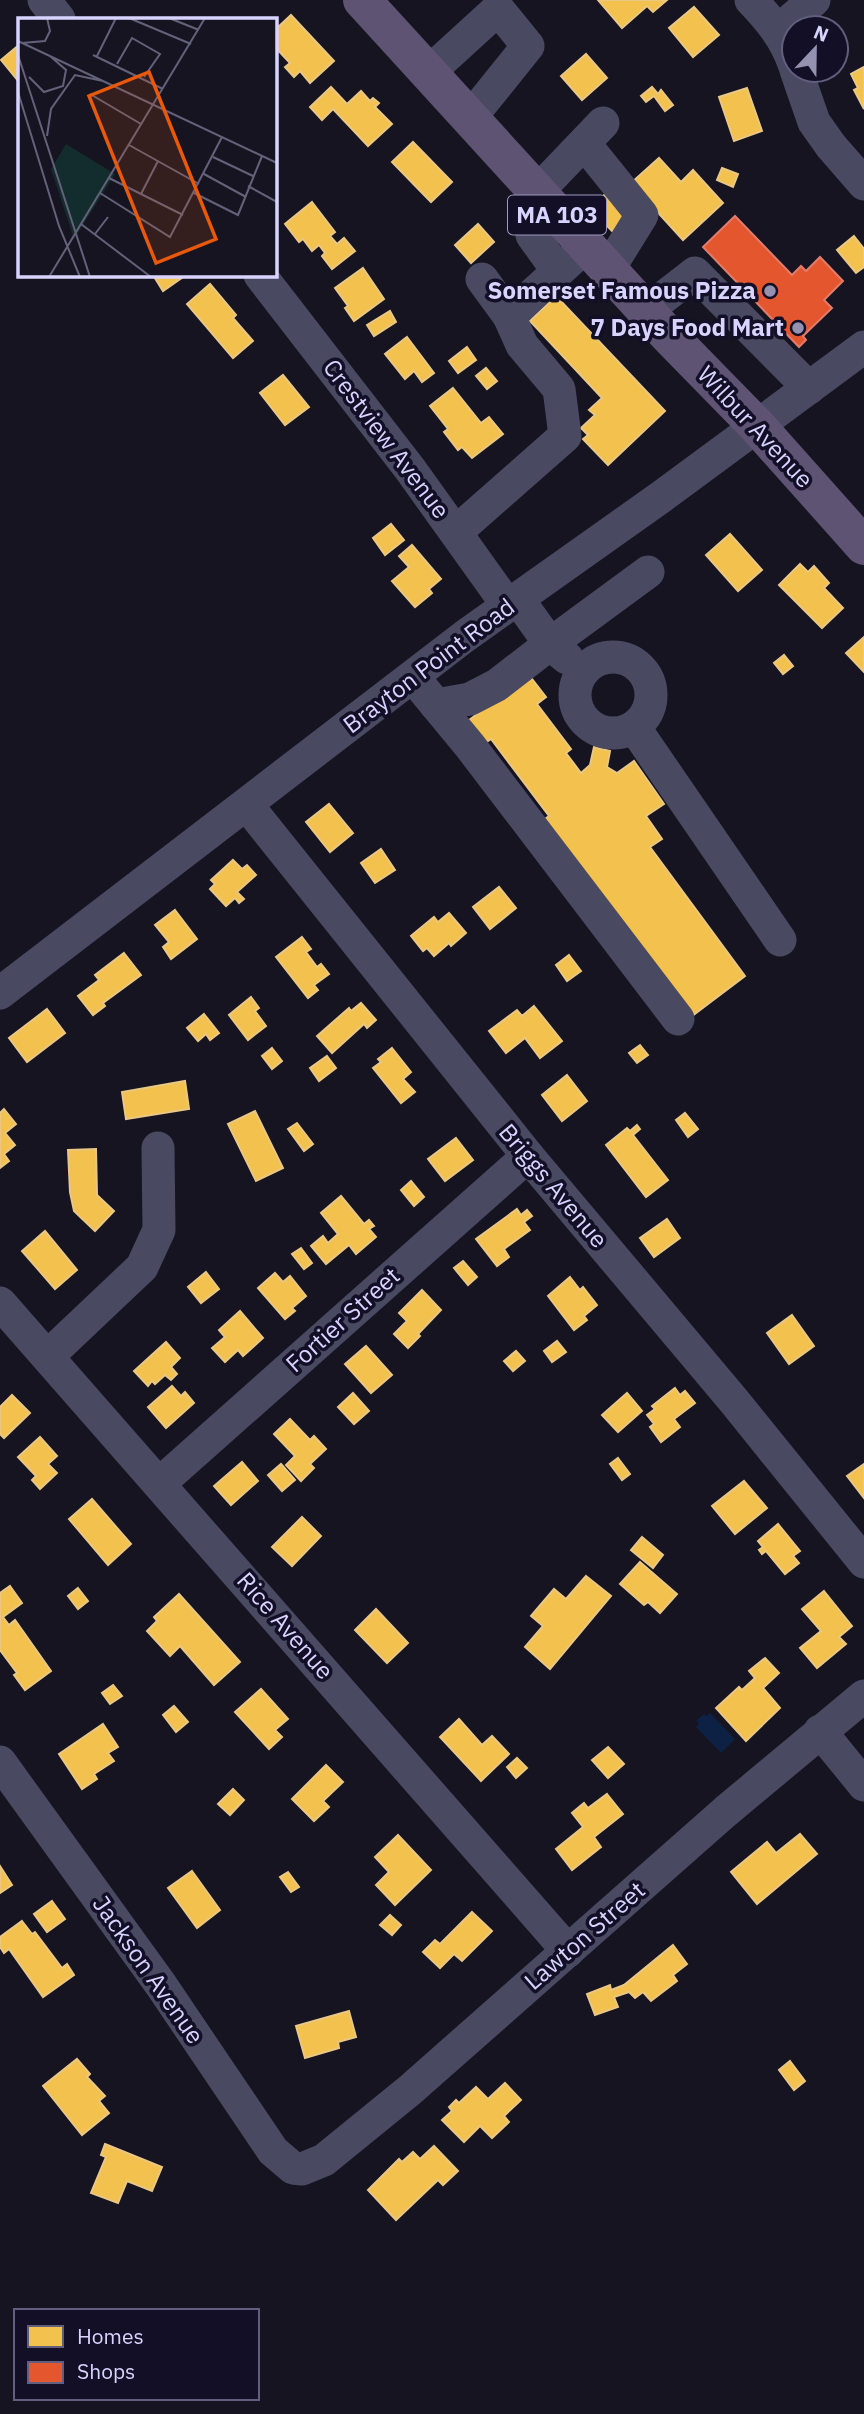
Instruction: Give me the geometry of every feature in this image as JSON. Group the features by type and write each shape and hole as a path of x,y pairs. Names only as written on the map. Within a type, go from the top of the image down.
{"main road":[{"name":"Wilbur Avenue","path":"362,0 646,311 757,426 864,546"}],"street":[{"path":"44,0 58,18"},
{"path":"751,0 780,35"},
{"path":"778,32 814,0"},
{"path":"428,73 498,9 528,46 470,118"},
{"path":"801,84 814,122 864,184"},
{"path":"509,316 558,271 597,258 642,215 593,133 537,192"},
{"path":"532,235 558,271"},
{"path":"646,311 695,273 809,388"},
{"name":"Crestview Avenue","path":"261,276 410,468 456,532 513,602 550,644 583,670"},
{"path":"456,532 565,436 559,389 522,345 509,316 482,279"},
{"name":"Brayton Point Road","path":"0,993 513,602 864,347"},
{"path":"436,705 470,699 497,685 648,572"},
{"path":"612,657 623,658 642,670 651,689 651,700 642,720 634,727 613,734 602,733 583,721 574,701 574,690 583,670 591,663 612,657"},
{"path":"413,677 678,1019"},
{"path":"634,727 780,940"},
{"name":"Briggs Avenue","path":"247,805 528,1156 734,1401 864,1562"},
{"path":"48,1356 142,1267 159,1230 158,1148"},
{"name":"Fortier Street","path":"159,1483 528,1156"},
{"name":"Rice Avenue","path":"0,1303 568,1951"},
{"name":"Lawton Street","path":"302,2169 324,2160 389,2108 820,1731 864,1696"},
{"path":"820,1731 864,1785"},
{"name":"Jackson Avenue","path":"0,1762 161,1985 274,2151 293,2168 302,2169"}],"water":[{"path":"710,1713 735,1739 721,1753 696,1727 699,1723 696,1721 704,1714 707,1716"}],"building: Homes":[{"path":"598,0 667,0 653,12 647,6 622,28"},
{"path":"694,7 719,35 693,57 669,28"},
{"path":"291,15 334,61 310,83 300,71 294,77 285,67 290,63 276,48 276,29"},
{"path":"18,46 18,81 1,60"},
{"path":"586,54 607,78 582,100 561,76"},
{"path":"864,67 864,109 854,90 858,88 851,74"},
{"path":"331,87 347,104 361,91 370,101 373,98 379,103 375,107 392,124 368,146 333,109 322,120 310,107"},
{"path":"652,87 658,94 661,90 673,105 665,111 654,96 646,102 641,96"},
{"path":"747,88 762,131 734,141 719,97"},
{"path":"413,142 452,182 431,202 392,162"},
{"path":"659,158 681,182 693,170 723,203 683,240 631,183"},
{"path":"722,168 738,174 733,187 717,180"},
{"path":"609,190 632,213 613,232 591,209"},
{"path":"312,202 335,232 330,236 337,244 344,238 355,251 332,269 322,256 325,253 319,245 312,251 303,239 299,242 285,224"},
{"path":"478,224 494,242 471,263 455,245"},
{"path":"854,236 864,249 864,267 856,273 837,250"},
{"path":"363,268 384,299 354,321 345,308 348,306 335,288"},
{"path":"154,276 183,277 163,291"},
{"path":"210,284 236,315 233,318 253,341 233,358 187,304"},
{"path":"556,296 665,411 608,465 583,439 588,435 581,428 595,415 589,410 602,398 530,321"},
{"path":"390,311 396,322 374,336 367,325"},
{"path":"407,337 434,373 422,382 414,371 405,379 385,354"},
{"path":"467,347 476,360 458,373 449,361"},
{"path":"486,368 497,381 487,389 476,376"},
{"path":"283,375 309,407 285,425 260,393"},
{"path":"453,388 481,423 489,417 503,434 472,458 462,447 458,450 444,432 448,429 430,406"},
{"path":"391,524 404,540 385,555 373,538"},
{"path":"730,534 762,570 738,591 706,555"},
{"path":"412,545 441,579 429,589 432,593 415,607 392,581 409,567 399,556"},
{"path":"800,564 808,572 814,566 829,583 824,588 843,608 822,628 779,585"},
{"path":"864,637 864,672 846,653"},
{"path":"784,655 793,666 783,674 774,663"},
{"path":"529,675 546,697 537,704 571,749 566,753 581,773 590,765 594,747 610,751 607,767 617,773 634,761 664,804 646,816 662,839 650,847 745,976 692,1016 545,819 549,816 491,739 481,746 464,724"},
{"path":"329,804 353,833 330,852 306,822"},
{"path":"381,849 395,870 375,883 361,863"},
{"path":"233,860 242,869 247,865 256,875 237,892 244,899 239,903 235,898 226,906 210,889 215,884 211,880"},
{"path":"499,887 516,908 490,929 473,907"},
{"path":"175,910 197,939 171,959 163,947 169,942 155,925"},
{"path":"449,913 466,933 434,956 427,948 423,951 411,936 434,917 438,922"},
{"path":"302,937 311,949 306,952 317,967 321,964 329,974 314,985 318,990 308,998 276,957"},
{"path":"124,953 141,975 103,1003 105,1006 93,1015 78,996 99,980 95,975"},
{"path":"569,955 581,971 567,981 556,965"},
{"path":"251,997 259,1008 255,1011 266,1026 248,1040 229,1015"},
{"path":"361,1003 376,1020 367,1028 364,1024 332,1053 317,1036 349,1008 351,1011"},
{"path":"534,1006 562,1041 540,1058 525,1038 506,1053 489,1031 517,1010 522,1016"},
{"path":"47,1009 65,1033 27,1062 9,1038"},
{"path":"204,1014 219,1033 210,1040 206,1034 198,1041 187,1028"},
{"path":"640,1045 648,1055 637,1063 629,1053"},
{"path":"272,1048 282,1061 272,1069 262,1056"},
{"path":"392,1048 411,1072 403,1079 415,1092 401,1103 373,1068 381,1062 378,1059"},
{"path":"327,1056 336,1068 319,1081 310,1068"},
{"path":"567,1075 587,1101 562,1121 542,1095"},
{"path":"185,1081 189,1109 126,1119 122,1092"},
{"path":"4,1109 16,1124 5,1133 15,1145 4,1154 9,1161 0,1168 0,1113"},
{"path":"255,1111 283,1168 256,1181 228,1124"},
{"path":"685,1113 698,1129 688,1137 676,1120"},
{"path":"297,1123 313,1144 304,1151 288,1129"},
{"path":"637,1125 640,1129 633,1135 668,1180 646,1197 606,1145 627,1128 630,1131"},
{"path":"456,1138 473,1160 445,1181 428,1159"},
{"path":"96,1149 97,1195 114,1211 95,1231 74,1211 70,1192 68,1150"},
{"path":"411,1181 424,1197 414,1206 401,1190"},
{"path":"341,1196 364,1224 369,1220 374,1226 369,1229 376,1237 356,1254 349,1245 326,1264 311,1246 323,1236 328,1243 338,1234 321,1213"},
{"path":"517,1209 521,1215 527,1210 532,1216 524,1222 530,1230 504,1249 509,1257 497,1266 476,1239"},
{"path":"667,1219 680,1238 654,1257 640,1238"},
{"path":"45,1231 77,1270 55,1289 22,1251"},
{"path":"301,1248 312,1263 304,1269 292,1254"},
{"path":"463,1261 477,1277 468,1285 454,1268"},
{"path":"206,1272 219,1289 201,1303 188,1287"},
{"path":"275,1273 283,1282 290,1276 306,1296 292,1308 295,1311 285,1319 258,1288"},
{"path":"570,1277 580,1290 583,1287 597,1305 584,1316 587,1320 574,1330 548,1296"},
{"path":"422,1290 441,1310 408,1348 394,1334 407,1321 399,1313"},
{"path":"240,1311 263,1338 243,1356 238,1350 225,1362 212,1348 225,1337 219,1330"},
{"path":"792,1315 814,1346 789,1364 767,1333"},
{"path":"557,1341 566,1352 552,1362 544,1351"},
{"path":"166,1342 180,1358 171,1367 177,1374 171,1380 165,1375 155,1384 152,1381 148,1386 134,1371"},
{"path":"366,1346 392,1375 371,1393 345,1364"},
{"path":"516,1351 525,1361 513,1371 504,1361"},
{"path":"172,1386 181,1396 185,1392 194,1403 166,1428 148,1407"},
{"path":"675,1388 680,1395 685,1391 695,1403 674,1419 680,1427 661,1442 650,1427 654,1424 647,1415 655,1409 652,1406"},
{"path":"353,1393 369,1411 354,1424 338,1407"},
{"path":"627,1393 642,1411 618,1432 602,1415"},
{"path":"12,1395 30,1413 4,1438 0,1434 0,1407"},
{"path":"290,1419 310,1440 314,1436 326,1449 310,1464 314,1468 301,1481 286,1465 295,1456 274,1434"},
{"path":"40,1437 57,1456 48,1464 57,1473 40,1489 32,1480 36,1476 18,1457"},
{"path":"618,1458 630,1474 622,1480 610,1464"},
{"path":"242,1462 258,1481 231,1505 214,1486"},
{"path":"281,1464 295,1480 282,1491 268,1475"},
{"path":"864,1464 864,1498 847,1476"},
{"path":"744,1481 767,1508 735,1534 712,1506"},
{"path":"92,1499 131,1544 108,1565 69,1519"},
{"path":"302,1517 321,1536 292,1566 272,1547"},
{"path":"778,1524 800,1551 793,1556 799,1563 785,1574 766,1551 762,1554 759,1550 763,1547 758,1541"},
{"path":"642,1537 663,1555 653,1568 631,1550"},
{"path":"640,1562 677,1594 660,1613 648,1602 644,1605 620,1584"},
{"path":"586,1576 611,1596 550,1669 525,1647 543,1626 531,1616 554,1589 566,1599"},
{"path":"10,1586 22,1603 3,1617 9,1625 15,1620 51,1671 25,1690 14,1675 17,1673 0,1650 0,1593"},
{"path":"78,1588 88,1601 78,1609 68,1596"},
{"path":"824,1591 852,1626 839,1637 846,1644 817,1668 800,1648 821,1631 802,1609"},
{"path":"179,1594 240,1662 214,1685 180,1646 170,1656 147,1631 157,1621 154,1617"},
{"path":"376,1609 408,1643 387,1663 355,1630"},
{"path":"765,1658 779,1673 763,1688 780,1708 746,1741 716,1708 739,1687 742,1690 755,1678 749,1671"},
{"path":"113,1685 122,1696 110,1704 102,1693"},
{"path":"261,1689 288,1719 275,1730 282,1737 269,1749 235,1712"},
{"path":"174,1706 188,1722 176,1732 163,1715"},
{"path":"459,1719 482,1745 492,1736 509,1754 481,1781 440,1737"},
{"path":"103,1724 118,1747 108,1753 114,1761 94,1774 97,1779 82,1789 59,1754"},
{"path":"608,1747 624,1764 608,1778 592,1760"},
{"path":"517,1758 527,1768 516,1778 507,1767"},
{"path":"326,1765 343,1782 323,1801 329,1807 314,1821 292,1799"},
{"path":"233,1789 244,1800 230,1815 218,1804"},
{"path":"607,1794 623,1814 594,1837 601,1847 572,1870 556,1849 583,1827 572,1813 584,1803 588,1808"},
{"path":"800,1834 817,1854 757,1904 731,1872 767,1842 776,1853"},
{"path":"398,1835 431,1870 395,1905 376,1885 389,1872 375,1857"},
{"path":"0,1866 12,1885 0,1893"},
{"path":"192,1871 220,1910 197,1928 168,1888"},
{"path":"288,1872 299,1887 291,1892 280,1877"},
{"path":"52,1901 65,1919 47,1932 34,1914"},
{"path":"472,1912 492,1931 462,1961 454,1954 440,1968 423,1952 435,1940 440,1944"},
{"path":"390,1915 401,1925 392,1935 380,1925"},
{"path":"22,1921 32,1934 35,1932 62,1968 67,1964 74,1975 43,1997 9,1949 4,1953 0,1947 0,1937"},
{"path":"673,1945 687,1964 673,1975 677,1981 651,2001 643,1992 635,1998 629,1992 614,1997 618,2007 595,2015 587,1994 610,1985 611,1990 624,1985"},
{"path":"349,2011 356,2037 338,2042 339,2048 305,2058 296,2026"},
{"path":"77,2059 90,2074 87,2077 105,2096 99,2101 109,2113 82,2135 43,2086"},
{"path":"790,2061 805,2081 794,2090 779,2070"},
{"path":"505,2083 521,2100 504,2116 509,2122 492,2138 480,2126 464,2142 442,2120 452,2111 449,2107 456,2100 459,2103 476,2087 488,2099"},
{"path":"105,2144 162,2167 152,2191 127,2181 118,2203 91,2193 106,2157 101,2155"},
{"path":"434,2146 458,2171 443,2185 438,2180 396,2220 368,2190 399,2159 402,2162 413,2152 420,2159"}],"building: Shops":[{"path":"735,216 792,275 801,266 806,271 820,257 843,281 824,300 832,308 803,336 806,340 799,347 703,247"}],"place":[{"name":"Somerset Famous Pizza","path":"770,291"},
{"name":"7 Days Food Mart","path":"798,328"}]}
